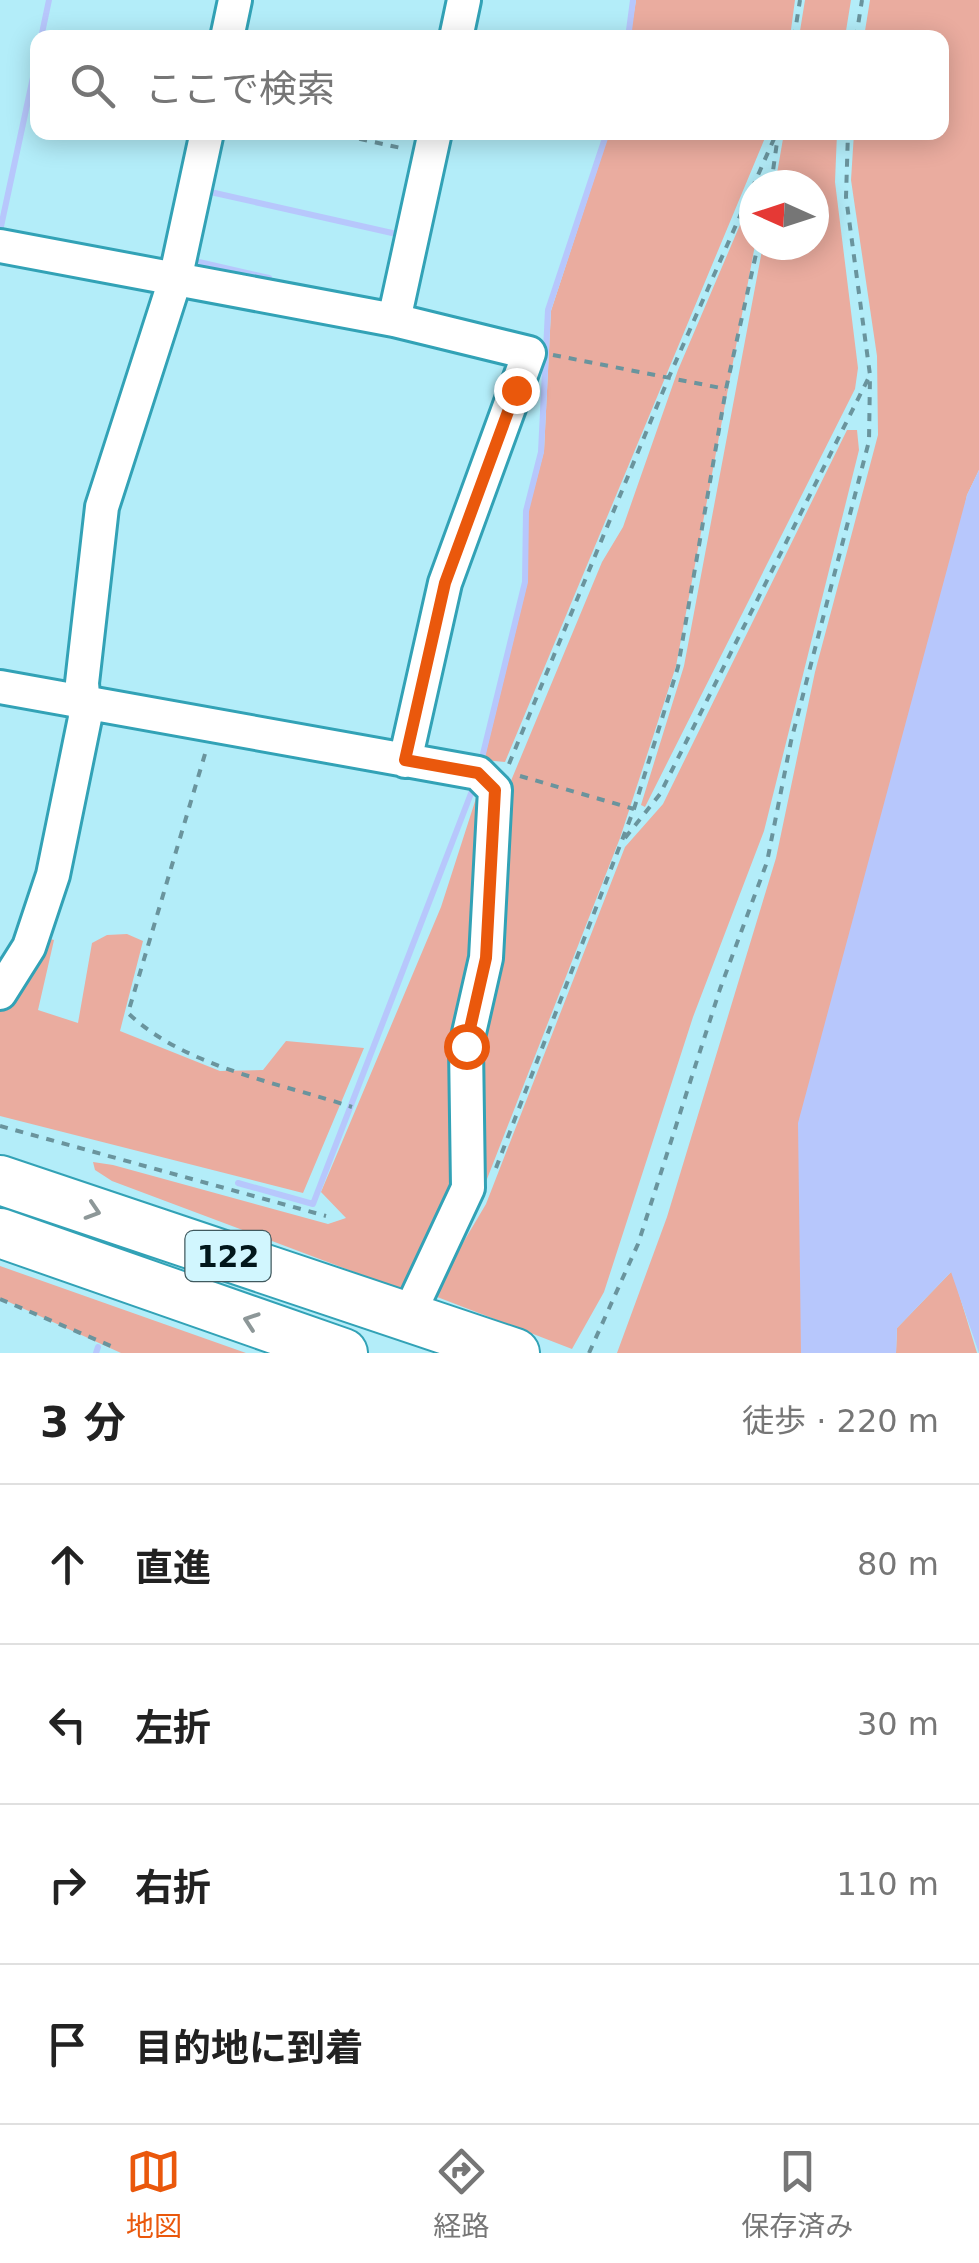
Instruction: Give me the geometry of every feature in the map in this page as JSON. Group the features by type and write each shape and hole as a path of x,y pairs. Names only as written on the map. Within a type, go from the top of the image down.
{"highway":[{"name":"122","path":"0,1180 515,1353"},
{"name":"122","path":"0,1233 343,1353"}],"street":[{"path":"229,30 235,0"},
{"path":"458,30 464,0"},
{"path":"0,994 29,947 53,875 85,718 83,703 102,508 175,280 205,140"},
{"path":"394,320 433,144"},
{"path":"0,246 394,320 529,353 445,583 405,760"},
{"path":"0,687 478,773 495,790 486,958 466,1046 468,1188 408,1316"}],"path":[{"path":"795,30 800,0"},
{"path":"857,30 862,0"},
{"path":"398,140 433,144"},
{"path":"634,809 506,772 669,376 774,140"},
{"path":"773,170 777,140"},
{"path":"589,1353 638,1244 720,989 767,862 791,740 869,441 870,374 846,197 848,140"},
{"path":"492,1179 622,842 678,668 726,389 755,260"},
{"path":"542,353 726,389"},
{"path":"622,842 660,794 870,374"},
{"path":"213,726 128,1014 146,1030 206,1058 352,1107"},
{"path":"0,1126 326,1216"},
{"path":"0,1299 110,1346"}],"shaded area":[{"path":"636,0 795,0 791,30 631,30"},
{"path":"805,0 851,0 846,30 800,30"},
{"path":"870,0 979,0 979,470 967,495 804,1303 801,1353 617,1353 667,1217 776,858 815,672 878,435 877,356 851,180 854,140 949,140 949,30 865,30"},
{"path":"607,140 764,140 752,170 739,170 739,200 505,762 484,760 527,584 528,512 544,451 551,311"},
{"path":"783,140 837,140 835,182 858,368 855,389 645,807 641,805 684,666 760,260 829,260 829,170 778,170"},
{"path":"739,227 739,260 752,260 676,666 620,838 480,1197 471,1183 503,800 602,562 623,527 678,370"},
{"path":"847,430 857,430 859,450 764,831 693,1017 604,1292 572,1349 432,1295 486,1204 625,847 663,804"},
{"path":"479,789 461,1178 410,1293 112,1181 95,1170 93,1162 113,1165 328,1224 346,1218 321,1192 441,907"},
{"path":"127,934 143,941 120,1031 220,1071 263,1070 286,1041 364,1048 303,1193 0,1116 0,1010 43,937 54,940 38,1010 78,1023 92,943 107,935"},
{"path":"0,1266 246,1353 121,1353 0,1298"},
{"path":"952,1271 977,1353 896,1353 897,1328"}],"water":[{"path":"979,470 979,1353 951,1272 897,1328 896,1353 801,1353 798,1123 967,495"}],"waterway":[{"path":"43,30 49,0"},
{"path":"629,30 633,0"},
{"path":"0,231 30,91"},
{"path":"480,766 525,582 526,511 541,452 548,310 604,140"},
{"path":"206,191 401,235"},
{"path":"190,260 269,278"},
{"path":"238,1183 313,1204 475,783"},
{"path":"96,1353 98,1347"}],"route":[{"path":"466,1046 486,958 495,790 478,773 405,760 445,583 516,390"}]}
